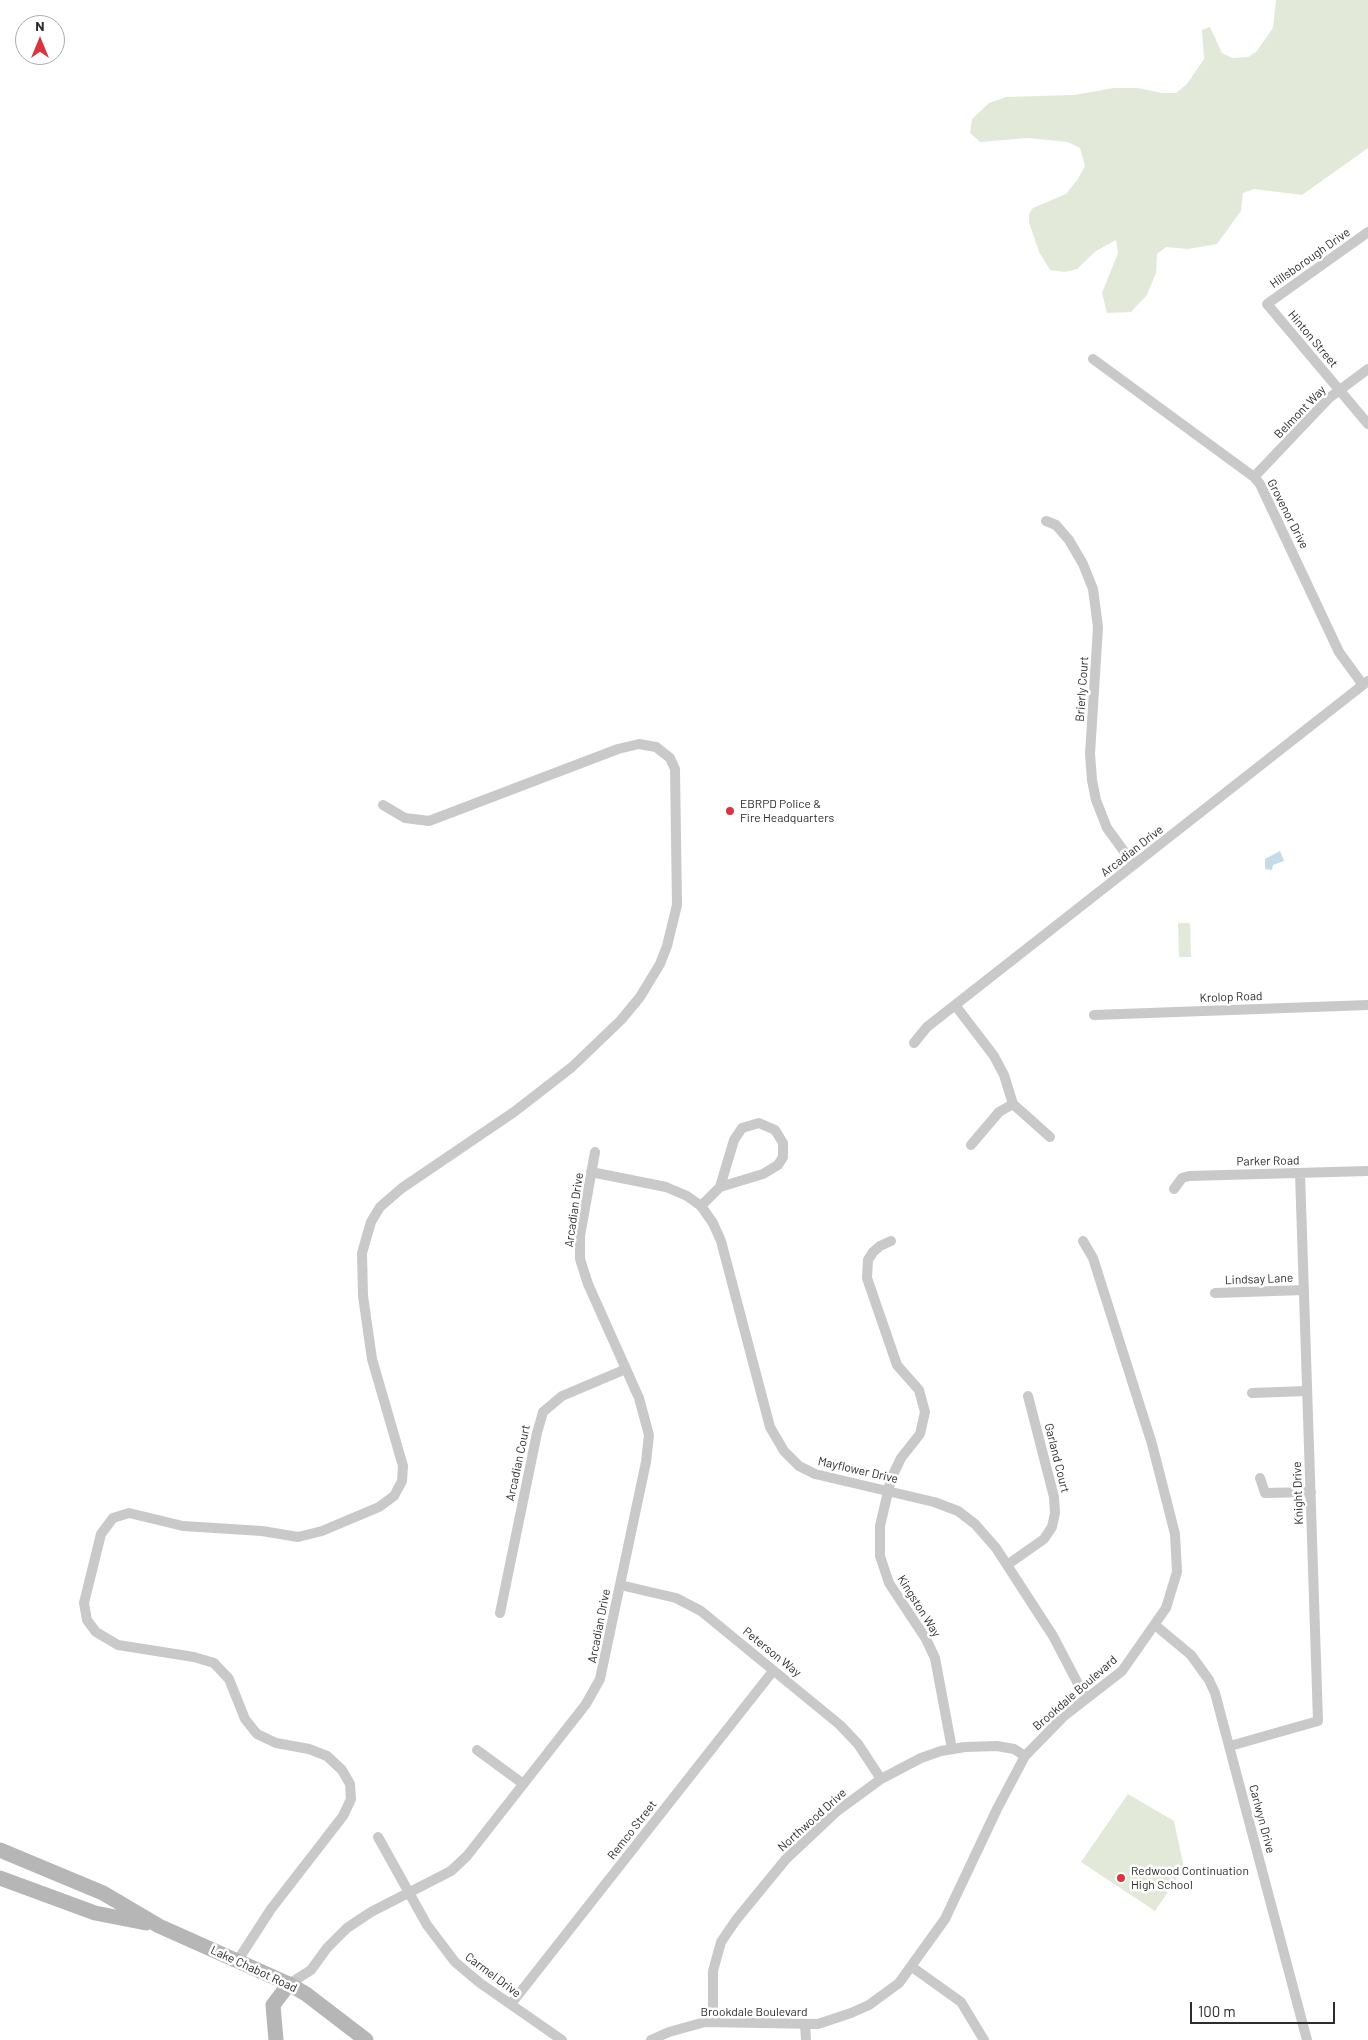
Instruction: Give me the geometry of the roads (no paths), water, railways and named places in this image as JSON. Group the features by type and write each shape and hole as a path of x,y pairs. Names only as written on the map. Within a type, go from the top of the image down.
{"main road":[{"name":"Lake Chabot Road","path":"0,1850 103,1894 159,1926 289,1984 306,1994 366,2040"},
{"name":"Lake Chabot Road","path":"0,1878 95,1913 159,1926"},
{"path":"276,2040 273,2005 289,1984"}],"street":[{"name":"Hillsborough Drive","path":"1267,304 1368,232"},
{"name":"Hinton Street","path":"1267,304 1368,424"},
{"name":"Grovenor Drive","path":"1093,360 1254,477 1271,505 1339,652 1365,683"},
{"name":"Belmont Way","path":"1254,477 1339,389 1368,368"},
{"name":"Brierly Court","path":"1046,521 1056,525 1069,540 1083,564 1093,589 1098,627 1090,754 1091,775 1096,800 1107,828 1134,865"},
{"name":"Arcadian Drive","path":"914,1043 927,1027 1365,683"},
{"path":"238,1960 271,1909 344,1816 351,1799 350,1784 342,1770 327,1756 309,1749 276,1743 257,1734 245,1719 229,1679 214,1663 194,1657 118,1645 96,1632 87,1620 84,1603 102,1534 113,1518 129,1512 183,1526 262,1530 298,1537 322,1531 380,1507 394,1496 402,1481 403,1466 372,1359 363,1296 362,1253 371,1222 380,1207 402,1188 514,1112 572,1067 615,1026 640,997 660,964 669,939 677,905 675,769 670,758 656,747 639,744 618,749 429,821 405,818 383,805"},
{"path":"955,1005 994,1056 1004,1075 1013,1104 1050,1137"},
{"name":"Krolop Road","path":"1094,1015 1368,1005"},
{"path":"971,1145 999,1112 1013,1104"},
{"path":"701,1206 720,1187 763,1174 778,1165 783,1157 783,1143 775,1130 759,1123 742,1128 734,1140 720,1187"},
{"name":"Arcadian Drive","path":"289,1984 311,1970 327,1948 347,1928 371,1912 451,1870 467,1856 586,1704 597,1686 605,1660 648,1440 645,1415 588,1284 580,1259 580,1236 595,1152"},
{"name":"Parker Road","path":"1174,1189 1182,1178 1189,1176 1368,1171"},
{"name":"Mayflower Drive","path":"592,1172 666,1188 687,1196 701,1206 713,1223 721,1242 770,1427 776,1441 792,1460 806,1470 921,1498 958,1511 982,1531 1007,1565 1053,1636 1086,1700"},
{"name":"Knight Drive","path":"1230,1746 1318,1722 1300,1172"},
{"name":"Kingston Way","path":"890,1241 873,1252 866,1269 867,1278 897,1365 919,1390 925,1412 920,1434 898,1464 888,1491 879,1536 882,1565 894,1592 926,1639 934,1658 952,1749"},
{"name":"Brookdale Boulevard","path":"651,2040 685,2027 713,2022 805,2024 834,2020 869,2005 899,1983 945,1918 997,1808 1025,1756 1056,1723 1122,1671 1166,1608 1174,1586 1177,1559 1175,1534 1152,1444 1092,1252 1082,1241"},
{"name":"Lindsay Lane","path":"1216,1293 1304,1290"},
{"name":"Arcadian Court","path":"500,1613 543,1412 562,1396 626,1369"},
{"path":"1252,1393 1306,1391"},
{"name":"Garland Court","path":"1007,1565 1044,1539 1052,1528 1055,1513 1054,1497 1028,1396"},
{"path":"1260,1478 1265,1493 1311,1492"},
{"name":"Peterson Way","path":"620,1585 665,1595 694,1607 717,1623 849,1734 881,1780"},
{"name":"Carlwyn Drive","path":"1155,1625 1191,1656 1209,1680 1220,1707 1307,2040"},
{"name":"Remco Street","path":"511,2004 773,1671"},
{"name":"Northwood Drive","path":"713,2022 712,1982 714,1962 722,1942 736,1920 803,1842 836,1812 881,1780 921,1758 952,1749 996,1746 1014,1749 1025,1756"},
{"path":"477,1750 522,1784"},
{"name":"Carmel Drive","path":"378,1837 436,1939 455,1962 562,2040"},
{"path":"912,1967 961,2002 984,2040"},
{"path":"805,2024 806,2040"}],"water":[{"path":"1280,851 1284,861 1273,865 1272,870 1265,869 1265,859"}],"place":[{"name":"EBRPD Police & Fire Headquarters","path":"730,811"},
{"name":"Redwood Continuation High School","path":"1121,1878"}]}
